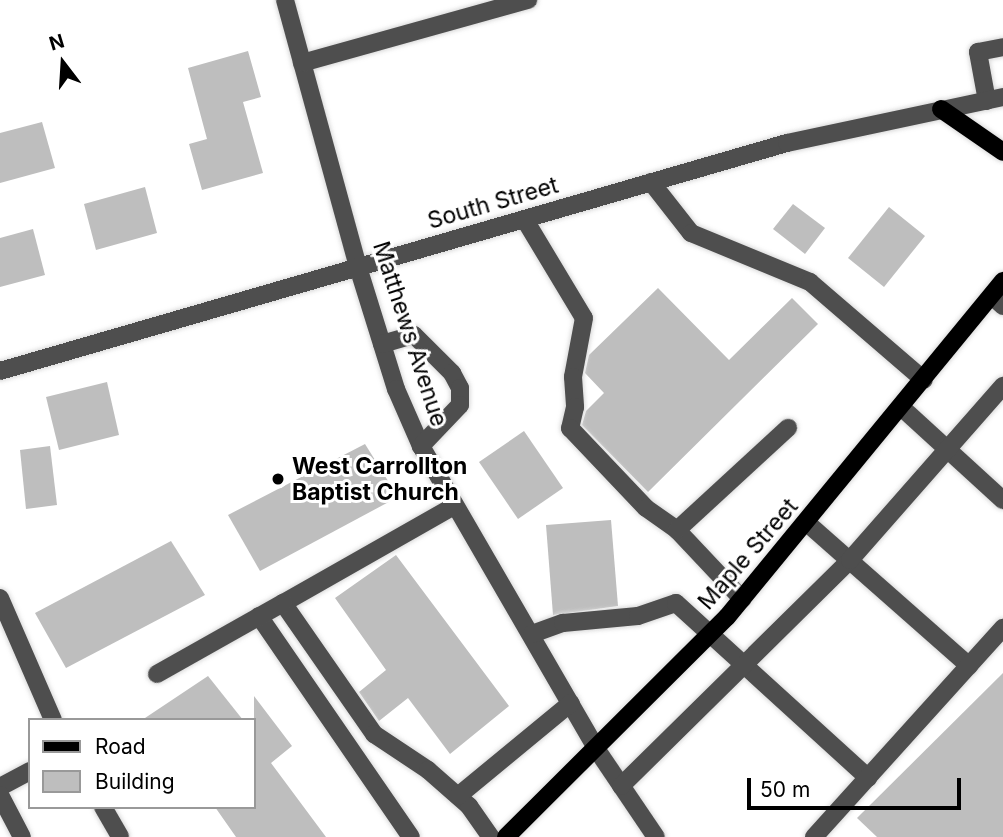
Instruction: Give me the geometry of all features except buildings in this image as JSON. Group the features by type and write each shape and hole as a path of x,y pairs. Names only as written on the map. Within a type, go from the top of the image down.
{"main road":[{"path":"941,109 1003,152"},
{"name":"Maple Street","path":"506,837 597,750 712,633 807,523 924,380 997,301 1003,281"}],"street":[{"name":"Matthews Avenue","path":"285,0 358,267 382,344 421,446 597,750 656,837"},
{"path":"302,63 528,0"},
{"path":"995,99 978,52 1003,47"},
{"name":"South Street","path":"0,371 787,143 995,99"},
{"path":"651,181 691,233 810,282 924,380"},
{"path":"525,220 584,318 573,377 575,407 570,428 646,508 677,530 742,599"},
{"path":"382,344 414,335 452,373 460,388 460,405 421,446"},
{"path":"621,786 747,666 850,561 1003,386"},
{"path":"901,407 1003,500"},
{"path":"677,530 788,428"},
{"path":"158,674 454,506"},
{"path":"807,523 969,666"},
{"path":"0,598 52,718"},
{"path":"283,603 374,734 457,796 491,837"},
{"path":"532,634 563,623 638,616 676,603 868,778"},
{"path":"259,616 411,837"},
{"path":"821,835 868,778 1003,628"},
{"path":"457,796 571,703"},
{"path":"0,787 28,772"},
{"path":"0,795 22,837"},
{"path":"104,809 120,837"}],"place":[{"name":"West Carrollton Baptist Church","path":"278,479"}]}
